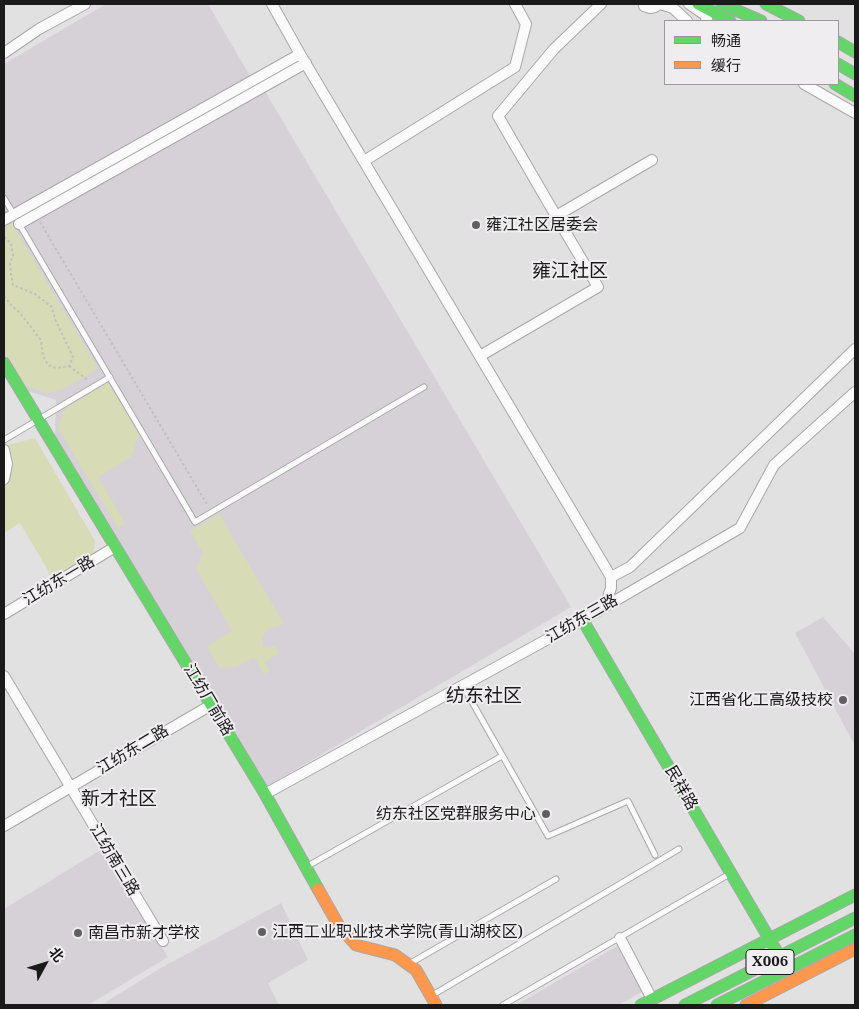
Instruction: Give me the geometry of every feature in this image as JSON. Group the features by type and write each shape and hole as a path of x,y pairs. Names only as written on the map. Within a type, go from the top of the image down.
{"main road":[{"path":"698,4 708,17 724,20"},
{"path":"722,4 759,20"},
{"path":"768,4 797,20"},
{"path":"768,4 804,20"},
{"path":"839,35 855,43"},
{"path":"839,43 855,52"},
{"path":"839,65 855,74"},
{"path":"838,85 855,96"},
{"name":"江纺厂前路","path":"4,363 114,548 265,794 338,926 356,946 396,955 409,964 416,970 433,1001"},
{"name":"民祥路","path":"579,621 726,876 767,940"},
{"name":"民祥路","path":"579,621 778,958"},
{"path":"641,1005 855,895"},
{"name":"X006","path":"685,1005 855,918"},
{"name":"X006","path":"717,1005 855,935"},
{"path":"746,1005 855,949"}],"street":[{"path":"4,47 36,24 72,4"},
{"path":"4,53 40,29 84,4"},
{"path":"272,4 611,577 605,606"},
{"path":"364,161 515,67 526,24 516,4"},
{"path":"480,356 598,287 498,116 554,49 601,4"},
{"path":"645,4 644,6 650,8 659,4 673,8 686,20"},
{"path":"689,4 708,17"},
{"path":"4,220 303,59"},
{"path":"20,224 303,59"},
{"path":"806,85 855,113"},
{"path":"556,216 652,160"},
{"path":"611,577 630,567 855,350"},
{"name":"江纺东三路","path":"265,794 579,621 740,528 774,465 855,392"},
{"path":"4,450 7,464 4,478"},
{"name":"江纺东一路","path":"4,614 114,548"},
{"name":"江纺南三路","path":"4,676 163,941"},
{"name":"江纺东二路","path":"4,826 210,704"},
{"path":"620,938 652,999"}],"lane":[{"path":"4,198 196,522 424,387"},
{"path":"4,440 110,376"},
{"path":"462,686 548,836 628,801 655,855"},
{"path":"306,868 502,756"},
{"path":"433,1001 680,849"},
{"path":"503,1005 726,876"},
{"path":"409,964 556,879"}],"path":[{"path":"36,215 212,512"},
{"path":"4,237 11,242 13,255 10,264 10,274 13,284 35,294 52,307 55,319 73,358 69,366"},
{"path":"4,296 10,305 20,312 42,340 43,356 48,365 56,368 69,366 95,386"}],"shaded area":[{"path":"106,4 208,4 250,76 4,214 4,64"},
{"path":"260,83 571,607 268,786 55,437 56,400 25,390 4,353 4,227"},
{"name":"江西省化工高级技校","path":"823,617 855,654 855,746 795,633"},
{"name":"南昌市新才学校","path":"102,849 168,957 88,1005 4,1005 4,909"},
{"name":"江西工业职业技术学院(青山湖校区)","path":"281,903 308,960 268,983 279,1005 101,1005 159,969"},
{"path":"621,944 646,990 618,1005 516,1005"}],"green space":[{"path":"12,223 98,369 63,389 48,393 23,385 4,351 4,227"},
{"path":"108,383 139,434 131,457 98,477 125,523 118,528 58,428 63,412 67,407"},
{"path":"35,438 95,541 94,552 90,557 53,579 20,523 4,533 4,439 7,445"},
{"path":"219,514 283,622 278,627 270,628 262,637 263,648 275,646 279,653 265,662 270,671 264,674 254,657 238,666 220,669 207,646 232,631 196,569 203,553 190,531"}],"traffic: fast":[{"path":"698,4 728,20"},
{"path":"722,4 759,20"},
{"path":"766,4 797,20"},
{"path":"839,43 855,52"},
{"path":"839,65 855,74"},
{"path":"837,85 855,96"},
{"path":"4,363 265,794 318,889"},
{"path":"582,619 780,957"},
{"path":"641,1005 855,895"},
{"path":"685,1005 855,918"},
{"path":"717,1005 855,935"}],"traffic: slow":[{"path":"318,889 339,926 356,945 395,955 416,970 436,1005"},
{"path":"746,1005 855,949"}],"place":[{"name":"雍江社区居委会","path":"476,225"},
{"name":"江西省化工高级技校","path":"843,700"},
{"name":"纺东社区党群服务中心","path":"546,814"},
{"name":"江西工业职业技术学院(青山湖校区)","path":"262,932"},
{"name":"南昌市新才学校","path":"78,933"}],"district":[{"name":"雍江社区","path":"570,272"},
{"name":"纺东社区","path":"484,697"},
{"name":"新才社区","path":"119,800"}]}
